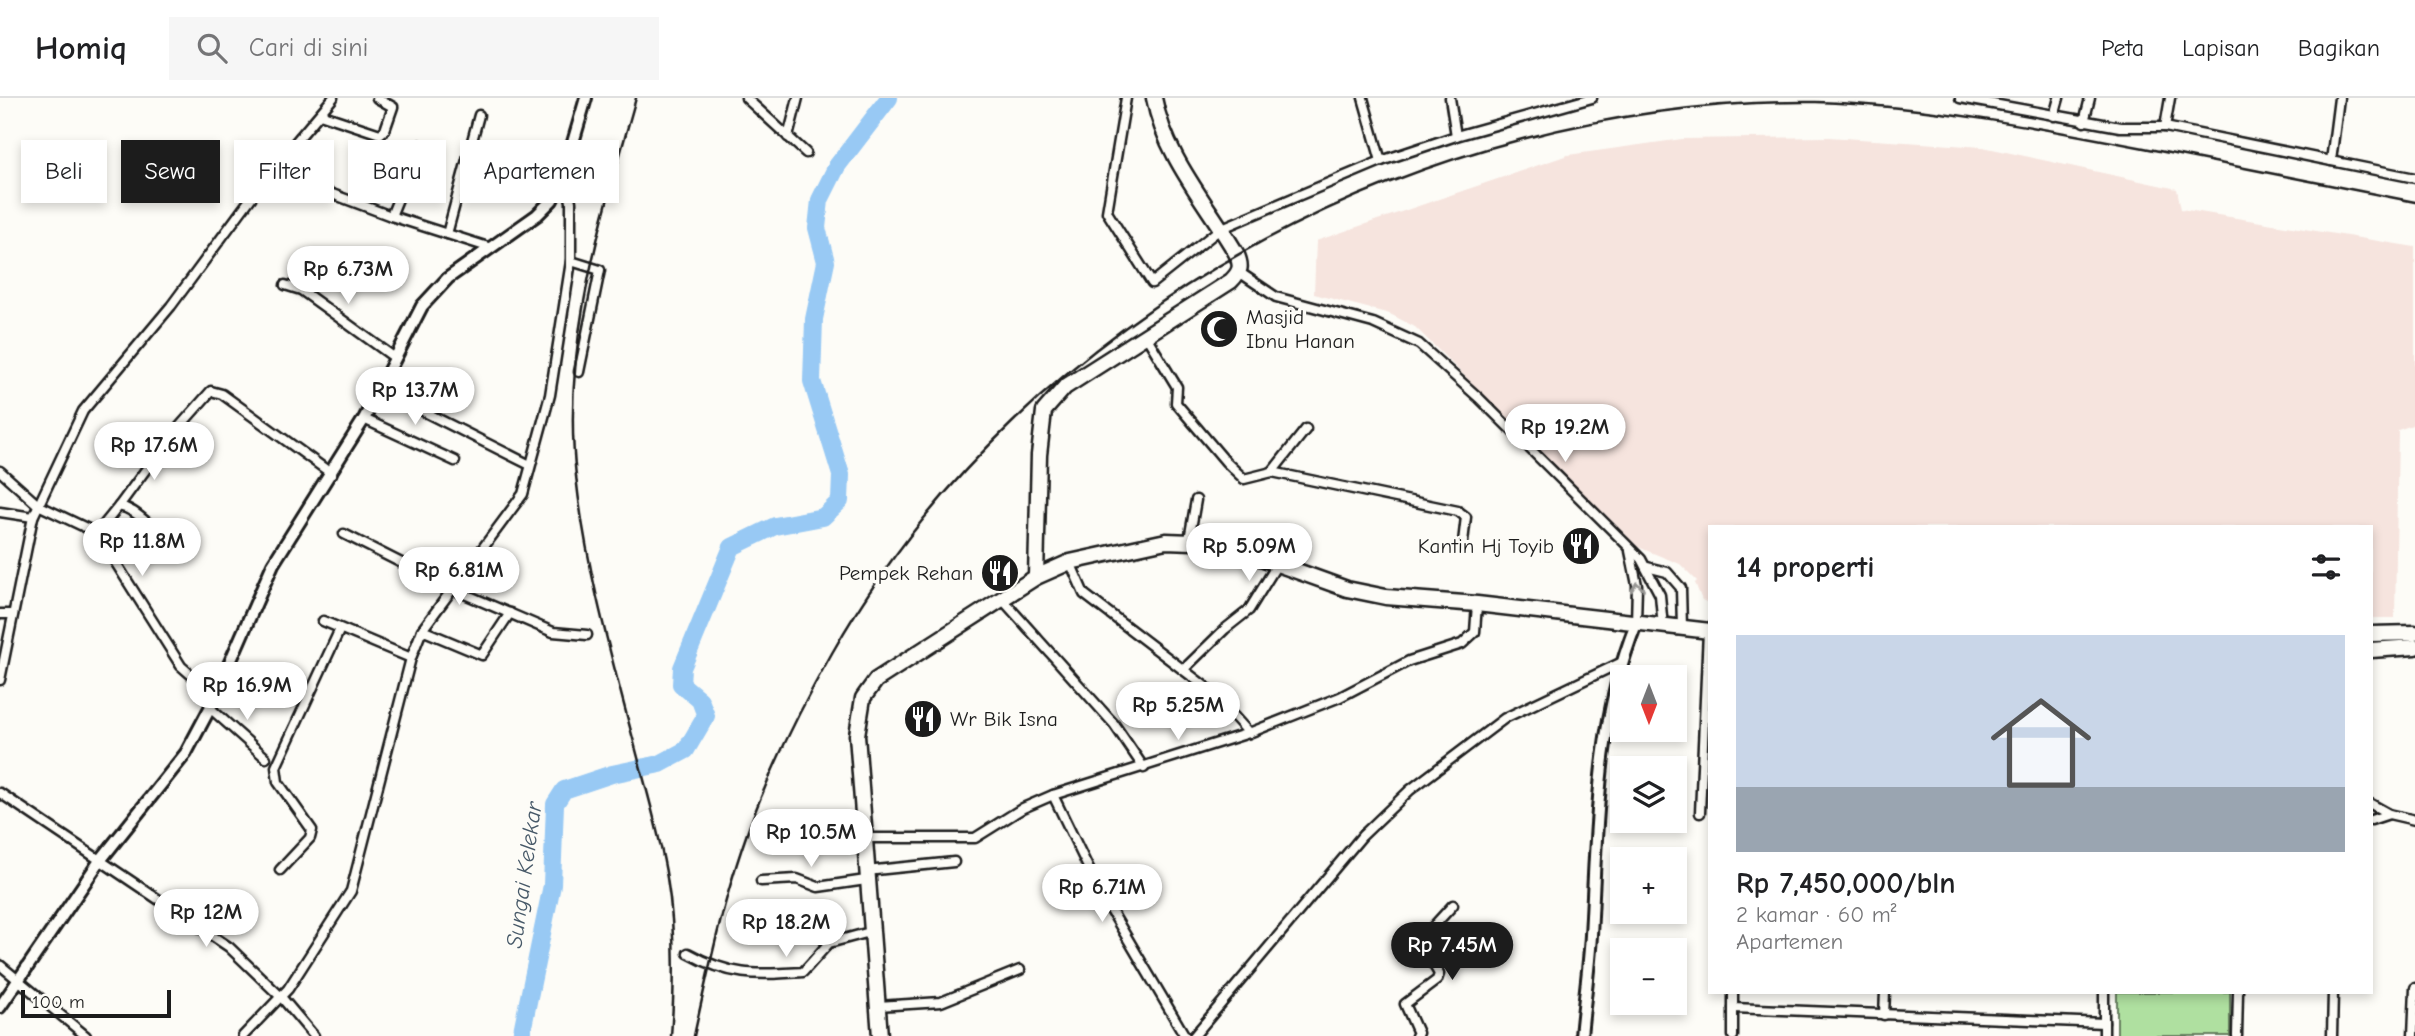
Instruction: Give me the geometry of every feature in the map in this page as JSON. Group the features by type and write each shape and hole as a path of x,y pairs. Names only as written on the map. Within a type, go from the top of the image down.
{"main road":[{"path":"1036,577 1039,455 1044,411 1065,387 1240,272 1241,264 1178,163 1157,113 1154,98"},
{"path":"880,1036 863,838 857,722 868,689 876,680 1036,577 1070,562 1115,550 1189,540 1219,544 1347,589 1386,597 1477,604 1682,628 1708,637"},
{"path":"2373,634 2415,633"},
{"path":"2373,650 2415,647"}],"street":[{"path":"298,140 333,98"},
{"path":"320,114 380,134 385,131 393,107 377,98"},
{"path":"574,140 586,98"},
{"path":"746,98 806,153"},
{"path":"789,137 798,98"},
{"path":"1126,98 1107,212 1149,281 1157,282 1220,229 1381,161 1456,136 1592,98"},
{"path":"1363,98 1381,161"},
{"path":"1450,98 1456,136"},
{"path":"1960,98 2084,122 2120,127 2165,127 2415,178"},
{"path":"2013,108 2014,98"},
{"path":"2054,116 2059,98"},
{"path":"2084,122 2090,98"},
{"path":"2165,127 2170,98"},
{"path":"2330,161 2339,98"},
{"path":"447,234 479,115"},
{"path":"334,195 488,247"},
{"path":"0,680 33,517 83,411 171,306 247,203"},
{"path":"391,216 396,203"},
{"path":"0,1007 99,862 186,753 210,708 273,564 332,474 364,419 422,306 434,289 488,247 537,215 549,203"},
{"path":"243,1036 282,998 351,891 411,658 422,630 497,527 516,507 523,494 550,395 571,261 571,203"},
{"path":"571,261 600,270 579,372"},
{"path":"1240,272 1276,297 1373,323 1419,344 1479,398 1647,567 1660,595 1663,627"},
{"path":"285,285 301,290 395,358"},
{"path":"1146,336 1177,387 1175,402 1244,479 1272,472 1464,513 1463,542"},
{"path":"379,389 530,465"},
{"path":"97,533 166,442 211,391 222,394 332,474"},
{"path":"364,419 455,461"},
{"path":"1272,472 1306,429"},
{"path":"0,471 38,505 97,533 181,666 215,696"},
{"path":"1189,540 1196,500"},
{"path":"119,506 132,508 148,525 170,537"},
{"path":"0,512 33,517"},
{"path":"344,534 453,589 510,613 564,635 587,635"},
{"path":"1581,1036 1591,932 1600,768 1620,663 1636,624 1637,585 1629,550"},
{"path":"1070,562 1084,594 1210,691 1250,733"},
{"path":"1183,670 1249,610 1278,563"},
{"path":"1647,567 1667,572 1681,588 1682,628"},
{"path":"1002,599 1114,724 1144,768"},
{"path":"863,838 975,838 1023,808 1053,795 1250,733 1340,697 1409,661 1462,643 1475,632 1477,604"},
{"path":"422,630 482,655 510,613"},
{"path":"0,614 13,614"},
{"path":"323,621 411,658"},
{"path":"280,870 310,838 312,830 278,782 276,767 340,629"},
{"path":"1700,813 1708,637"},
{"path":"1194,1036 1362,836 1410,790 1505,718 1620,663"},
{"path":"210,708 266,758"},
{"path":"0,793 229,947 282,998 314,1036"},
{"path":"1053,795 1099,890 1185,1036"},
{"path":"2373,805 2389,814 2415,820"},
{"path":"2373,819 2389,814"},
{"path":"761,881 797,879 818,887 866,876 954,862"},
{"path":"1416,1036 1418,1033 1405,1004 1437,980 1439,974 1420,941 1453,905"},
{"path":"688,953 704,962 745,975 803,972 829,943 870,932"},
{"path":"0,965 86,1036"},
{"path":"878,1006 941,1002 1020,970"},
{"path":"2413,1036 2415,988"},
{"path":"1732,994 1733,1036"},
{"path":"1884,1015 1885,994"},
{"path":"2104,994 2104,1036"},
{"path":"2237,1036 2238,994"},
{"path":"2332,1036 2333,994"},
{"path":"1733,1008 2104,1023"}],"shaded area":[{"path":"1828,137 1983,147 2177,189 2181,209 2415,247 2415,424 2398,430 2395,618 2373,618 2373,525 1708,525 1708,603 1702,600 1695,583 1697,581 1680,564 1638,547 1415,327 1390,314 1314,294 1316,241 1568,155 1682,139"}],"green space":[{"path":"2117,994 2230,994 2230,1036 2117,1036"}],"waterway":[{"name":"Sungai Kelekar","path":"521,1036 552,885 555,804 564,790 612,774 660,764 686,750 706,716 700,700 681,684 682,668 732,547 775,526 823,517 840,501 841,475 812,381 814,319 826,262 817,228 820,200 837,166 889,98"}],"railway":[{"path":"636,98 587,285 574,379 573,427 580,511 593,580 667,878 674,957 671,1036"},
{"path":"694,1036 728,895 745,839 772,772 800,711 832,653 914,531 1012,422 1125,328 1250,248 1384,185 1524,138 1669,111 1816,102 1899,108 2022,125 2415,202"}],"place":[{"name":"Masjid Ibnu Hanan","path":"1219,329"},
{"name":"Kantin Hj Toyib","path":"1581,546"},
{"name":"Pempek Rehan","path":"1000,573"},
{"name":"Wr Bik Isna","path":"923,719"}]}
